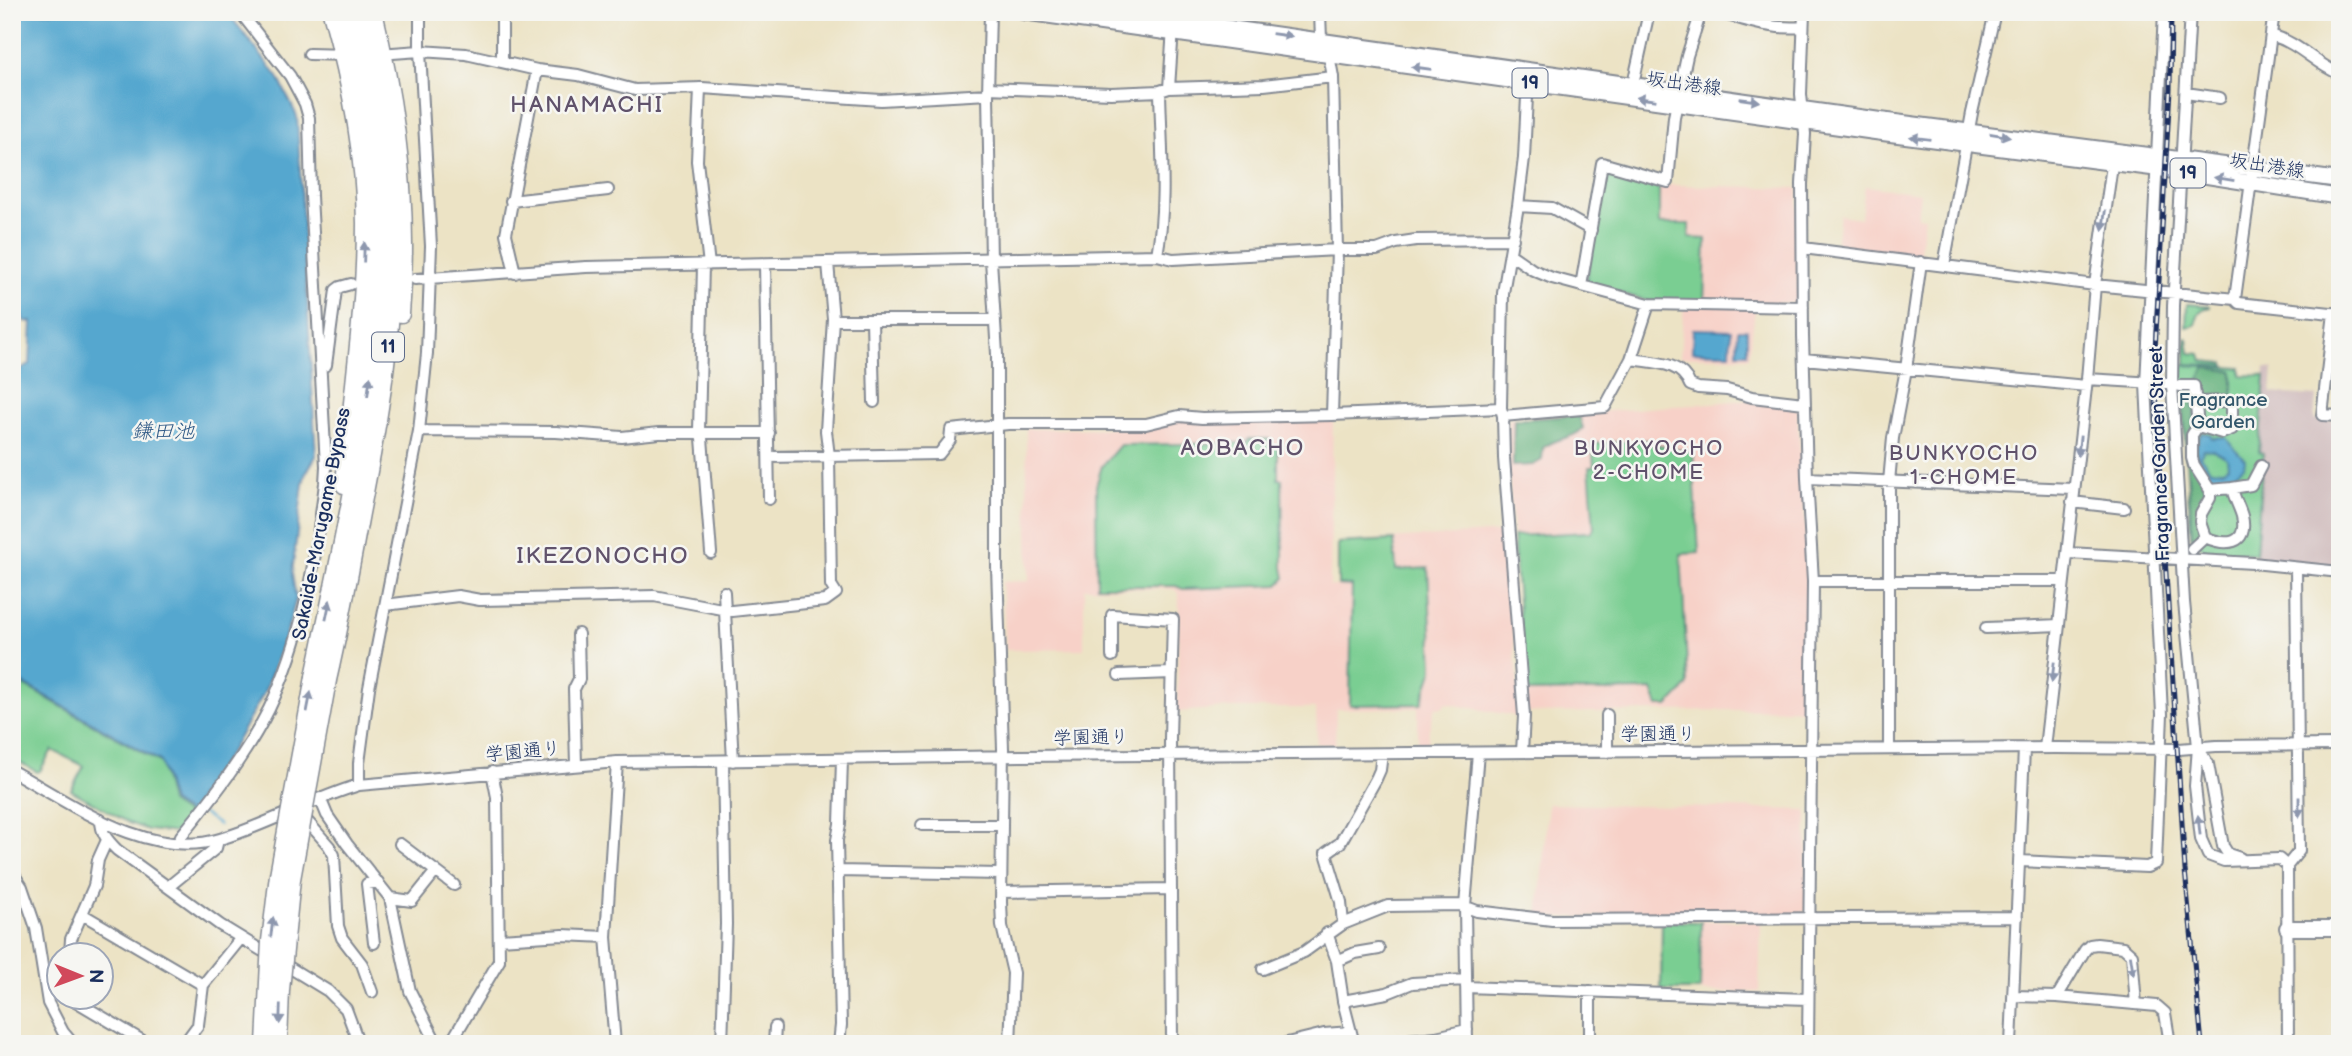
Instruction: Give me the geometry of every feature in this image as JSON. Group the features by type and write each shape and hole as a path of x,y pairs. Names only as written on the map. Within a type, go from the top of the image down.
{"highway":[{"path":"331,12 346,55 359,146 365,233 361,309 338,564"},
{"name":"Sakaide-Marugame Bypass","path":"279,1044 281,990 292,879 338,564 373,354 379,236 376,177 369,122 345,12"},
{"name":"Sakaide-Marugame Bypass","path":"265,1044 270,941 278,875 321,678 339,632 379,416 392,297 393,238 389,177 373,65 359,12"},
{"path":"374,12 382,54"},
{"name":"11","path":"339,632 385,423 399,341 405,247 402,191 396,131 382,54"}],"main road":[{"name":"坂出港線","path":"1023,12 1113,16 1329,55 1633,84 1678,97"},
{"name":"坂出港線","path":"1173,26 1321,40 1528,76 1678,97 1803,109 1968,137 2251,176 2340,197"},
{"name":"坂出港線","path":"2251,176 2340,180"},
{"path":"2287,928 2340,928"}],"street":[{"path":"178,843 181,835 234,768 268,710 282,679 306,603 326,466 309,118 305,104 290,76 240,12"},
{"path":"359,785 359,763 369,688 419,431 431,278 420,51 421,12"},
{"path":"502,12 502,62"},
{"path":"990,12 988,91 998,424 997,567 1003,757 1001,892 1002,926 1013,973 1010,1044"},
{"path":"1320,12 1321,40 1329,55 1333,78 1337,250 1332,415"},
{"path":"1633,84 1649,12"},
{"path":"1718,12 1765,26 1784,29 1803,27"},
{"path":"1804,12 1804,403 1813,582 1808,1044"},
{"path":"1944,265 1995,12"},
{"path":"2020,861 2147,867 2156,863 2161,703 2146,384 2164,12"},
{"name":"Fragrance Garden Street","path":"2190,12 2174,293 2182,559 2198,747"},
{"path":"2235,299 2274,12"},
{"path":"1581,286 1602,163 1668,182 1678,97 1697,13"},
{"path":"1157,255 1160,238 1165,90 1173,26"},
{"path":"2271,35 2298,46 2320,64 2340,74"},
{"path":"382,54 420,51 466,54 537,70 578,75 635,90 700,88 881,100 988,91 1111,93 1264,85 1333,78"},
{"path":"309,54 346,55"},
{"path":"515,273 506,233 537,70"},
{"path":"1522,752 1524,716 1502,412 1503,293 1524,158 1528,76"},
{"path":"700,88 697,161 706,265 699,430 711,553"},
{"path":"2186,93 2220,98"},
{"path":"2045,748 2087,382 2095,285 2113,158"},
{"path":"511,201 608,190"},
{"path":"1518,206 1552,208 1591,230"},
{"path":"415,279 586,267 1157,255 1173,259 1377,250 1416,240 1513,239"},
{"path":"1803,248 2095,285 2235,299 2239,303 2337,314 2322,415 2340,416"},
{"path":"1510,254 1533,270 1649,304 1803,307"},
{"path":"1889,749 1889,482 1893,438 1921,262"},
{"path":"385,605 458,596 480,600 654,596 725,610 810,604 825,601 836,593 831,585 830,456 826,431 832,320 828,263"},
{"path":"765,264 769,499"},
{"path":"320,368 326,365 336,290 351,284"},
{"path":"769,457 939,454 950,440 951,430 998,424 1146,424 1179,416 1202,418 1502,412 1605,407 1640,339 1649,304"},
{"path":"832,320 995,320"},
{"path":"872,320 874,402"},
{"path":"1631,359 1680,369 1690,385 1698,388 1804,403"},
{"path":"1804,359 2087,382 2194,386 2198,426 2192,435 2192,458 2210,490 2210,498 2201,514 2200,522 2205,537"},
{"path":"2196,402 2232,401 2232,429 2222,433 2198,426"},
{"path":"419,431 556,432 622,437 659,433 769,433"},
{"path":"2210,490 2251,485 2261,466"},
{"path":"1807,478 2073,489"},
{"path":"2205,537 2224,543 2235,542 2240,538 2242,516 2232,488"},
{"path":"2073,502 2124,508"},
{"path":"2192,549 2205,537"},
{"path":"2068,553 2340,572"},
{"path":"2288,1044 2287,866 2299,851 2297,568"},
{"path":"1813,582 2064,581"},
{"path":"722,1044 728,761 724,592"},
{"path":"1112,656 1112,615 1173,619 1170,755 1172,1044"},
{"path":"1986,628 2059,625"},
{"path":"576,765 574,689 579,679 578,634"},
{"path":"1119,675 1172,673"},
{"path":"1607,715 1607,752"},
{"name":"学園通り","path":"12,771 101,820 141,838 178,843 218,840 320,797 359,785 617,762 1522,752 2161,749 2340,745"},
{"path":"2198,747 2207,761 2223,846 2228,854 2242,859"},
{"path":"2198,747 2195,786 2203,849 2213,859 2279,859 2287,866"},
{"path":"2011,1044 2024,749"},
{"path":"1467,1044 1465,906 1478,753"},
{"path":"1343,924 1341,902 1326,853 1340,843 1376,779 1382,754"},
{"path":"839,1044 841,1025 837,841 842,760"},
{"path":"615,1044 606,937 617,762"},
{"path":"450,1044 499,961 497,797 492,772"},
{"path":"320,797 334,824 390,898 410,991 437,1044"},
{"path":"297,808 334,855 338,926 342,938 362,964 372,992"},
{"path":"101,820 101,829 107,840 130,859 241,938 298,972 340,1002 351,1019 359,1044"},
{"path":"922,825 1001,825"},
{"path":"130,859 141,838"},
{"path":"71,940 94,886 98,860 107,840"},
{"path":"168,887 216,848 218,840"},
{"path":"400,844 454,885"},
{"path":"390,898 412,901 436,871"},
{"path":"837,871 1001,874"},
{"path":"12,872 22,887 36,928 48,1003 73,1044"},
{"path":"374,943 367,884 378,882"},
{"path":"1001,892 1170,889"},
{"path":"1263,969 1304,952 1343,924 1388,906 1465,906 1476,911 1552,920 2017,917"},
{"path":"82,914 202,985"},
{"path":"1327,933 1337,961 1353,1044"},
{"path":"499,939 563,935 606,937"},
{"path":"184,1044 198,1025 202,985 241,938"},
{"path":"2057,997 2085,950 2097,944 2123,947 2132,955 2136,1004"},
{"path":"1337,961 1355,953 1379,949"},
{"path":"1343,1001 1387,993 1412,983 1808,999"},
{"path":"1590,991 1590,1044"},
{"path":"2014,996 2157,1006 2165,1013 2170,1044"},
{"path":"91,1010 148,1044"},
{"path":"774,1044 775,1027"},
{"path":"1369,1044 1436,1037 1467,1030"},
{"path":"1283,1044 1324,1034 1351,1032"}],"shaded area":[{"path":"1604,169 1670,185 1798,188 1798,301 1756,303 1749,357 1680,357 1684,302"},
{"path":"1865,186 1920,193 1917,216 1924,217 1919,258 1836,247 1840,215 1861,218"},
{"path":"2265,368 2273,369 2271,393 2316,396 2314,419 2340,421 2340,569 2255,560 2263,454 2259,453"},
{"path":"1749,400 1797,406 1809,583 1807,709 1526,713 1509,474 1509,419"},
{"path":"1333,418 1330,586 1337,586 1337,542 1505,532 1520,717 1445,703 1444,707 1435,708 1428,745 1418,745 1418,708 1336,709 1335,744 1317,744 1316,708 1225,708 1177,712 1179,594 1174,589 1084,588 1084,649 1006,650 1002,582 1029,581 1026,429 1140,428 1179,420"},
{"path":"1548,804 1807,810 1806,911 1794,915 1538,917"},
{"path":"1702,921 1761,921 1759,992 1701,992"}],"green space":[{"path":"1604,169 1659,181 1659,224 1689,224 1689,238 1706,239 1704,302 1649,301 1586,284"},
{"path":"2187,304 2210,307 2199,313 2195,325 2186,327"},
{"path":"2186,338 2190,353 2201,354 2203,361 2224,363 2225,366 2186,364"},
{"name":"Fragrance Garden","path":"2183,365 2241,368 2241,375 2265,376 2259,452 2263,453 2256,554 2205,550 2191,536 2182,399"},
{"path":"2205,368 2233,371 2233,398 2199,397 2199,379"},
{"path":"2189,396 2195,412 2190,440 2206,491 2199,533 2195,540 2192,536 2183,400"},
{"path":"1579,415 1583,428 1579,432 1543,448 1542,460 1533,465 1513,466 1514,420"},
{"path":"1249,439 1269,439 1270,447 1278,447 1278,479 1282,480 1285,578 1278,585 1183,589 1176,586 1097,586 1096,486 1102,466 1120,445 1247,443"},
{"path":"1648,440 1652,444 1693,452 1699,553 1681,554 1688,685 1668,706 1658,706 1652,690 1525,692 1513,536 1590,532 1594,528 1589,467 1594,467 1592,444"},
{"path":"1394,540 1396,570 1428,568 1433,669 1421,704 1350,705 1352,586 1338,585 1338,543"},
{"path":"12,679 161,763 170,803 191,817 178,833 148,830 129,823 71,790 84,766 52,750 37,772 12,758"},
{"path":"1662,921 1701,922 1700,990 1661,990"}],"water":[{"name":"鎌田池","path":"12,12 227,12 278,77 297,116 316,456 303,484 292,574 296,599 285,638 264,693 232,749 197,800 201,805 193,816 172,802 160,761 12,677 12,375 30,364 32,322 24,321 12,282"},
{"path":"1693,329 1731,330 1730,353 1692,352"},
{"path":"1738,330 1747,330 1747,353 1737,353"},
{"path":"2202,433 2210,434 2212,438 2225,437 2245,460 2244,466 2226,481 2210,476 2204,471 2197,456 2198,440","holes":["2204,449 2213,450 2227,458 2228,466 2223,470 2210,469 2200,456"]}],"waterway":[{"path":"202,813 219,825"},
{"path":"29,922 32,936"}],"railway":[{"path":"2171,12 2170,89 2155,350 2158,448 2185,870 2202,1044"}],"district":[{"name":"HANAMACHI","path":"587,105"},
{"name":"AOBACHO","path":"1243,448"},
{"name":"BUNKYOCHO 2-CHOME","path":"1649,460"},
{"name":"BUNKYOCHO 1-CHOME","path":"1964,465"},
{"name":"IKEZONOCHO","path":"603,556"}]}
